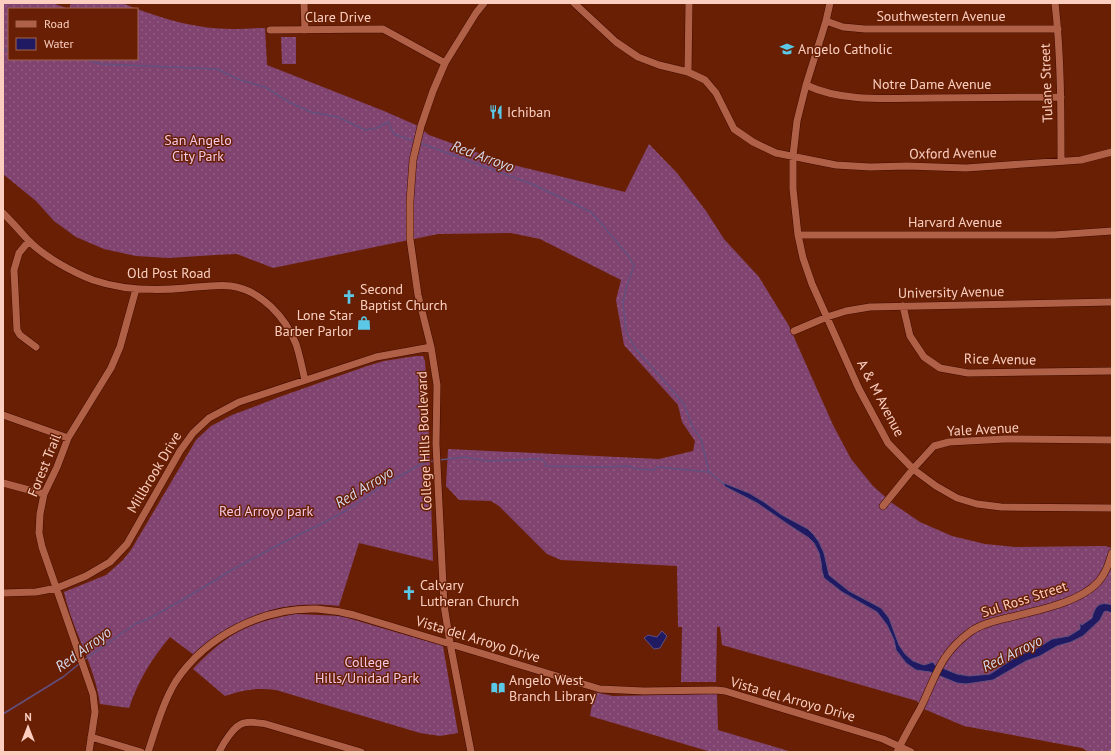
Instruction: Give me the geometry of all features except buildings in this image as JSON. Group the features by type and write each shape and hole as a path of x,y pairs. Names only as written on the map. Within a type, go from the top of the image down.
{"street":[{"path":"304,3 305,30"},
{"name":"College Hills Boulevard","path":"471,752 444,605 436,444 437,385 432,346 418,295 410,239 410,201 412,160 421,126 433,92 446,63 469,24 484,3"},
{"path":"688,72 689,3"},
{"name":"A & M Avenue","path":"830,3 797,121 793,156 793,189 798,235 812,284 859,389 888,443 913,469 943,490 957,498 977,504 1001,507 1112,508"},
{"name":"Tulane Street","path":"1055,3 1058,29 1061,97 1061,162"},
{"name":"Oxford Avenue","path":"576,4 616,42 638,57 659,65 688,72 705,80 716,93 734,129 753,142 776,153 836,165 870,167 907,166 966,168 1081,160 1112,152"},
{"name":"Southwestern Avenue","path":"826,21 843,26 865,29 1058,29"},
{"name":"Clare Drive","path":"270,30 383,29 446,63"},
{"name":"Notre Dame Avenue","path":"806,85 818,91 835,95 871,98 1061,97"},
{"name":"Old Post Road","path":"3,213 18,227 28,240 48,256 92,280 136,289 231,286 248,291 262,299 279,314 296,344 305,380"},
{"name":"Harvard Avenue","path":"798,235 1054,235 1112,231"},
{"path":"28,240 19,253 14,270 17,330 20,335 36,347"},
{"name":"Forest Trail","path":"89,752 95,712 93,694 48,565 39,533 40,514 44,494 57,467 68,438 111,368 120,347 136,289"},
{"name":"University Avenue","path":"794,331 827,317 846,311 870,307 1112,302"},
{"name":"Rice Avenue","path":"903,306 910,336 924,357 940,368 968,373 1112,372"},
{"name":"Millbrook Drive","path":"3,593 36,592 57,588 86,576 110,562 127,544 180,451 193,434 209,418 240,402 376,357 432,346"},
{"path":"3,416 68,438"},
{"name":"Yale Avenue","path":"883,506 934,446 948,442 1005,439 1112,440"},
{"path":"3,483 44,494"},
{"name":"Sul Ross Street","path":"898,750 920,708 933,677 949,650 972,631 988,623 1050,606 1084,593 1099,581 1109,564 1112,554"},
{"name":"Vista del Arroyo Drive","path":"148,752 163,708 176,681 194,659 220,637 252,620 283,611 316,609 335,610 450,643 569,681 600,689 644,691 725,691 883,739 898,750 911,752"},
{"path":"219,752 231,732 242,723 253,722 266,724 360,752"},
{"path":"91,737 141,752"}],"green space":[{"name":"San Angelo City Park","path":"3,3 52,3 66,8 8,8 8,60 138,60 138,9 195,26 219,29 265,28 267,65 384,111 416,125 429,135 509,164 625,192 649,144 677,173 706,211 724,239 759,277 789,326 833,425 851,459 873,486 892,503 920,522 952,536 985,544 1015,547 1105,546 1112,548 1112,752 1089,752 1082,748 964,726 924,709 917,701 722,645 720,627 678,627 677,566 561,560 547,554 499,506 491,501 459,500 446,486 448,449 659,459 693,451 695,441 682,422 678,405 624,345 616,300 621,280 540,239 511,233 438,234 273,268 237,254 169,258 136,256 104,249 76,237 54,221 36,201 3,174"},
{"path":"71,3 122,3 134,8 69,8"},
{"path":"281,37 296,37 296,64 282,64"},
{"name":"Red Arroyo park","path":"423,356 425,361 428,405 433,561 359,543 339,606 318,604 298,605 261,613 227,630 210,641 194,655 170,637 146,670 129,708 100,704 89,661 72,620 64,592 106,575 122,561 131,550 196,440 211,426 232,415 367,366 384,361"},
{"name":"College Hills/Unidad Park","path":"296,614 341,616 443,646 458,733 440,736 420,733 276,690 250,690 225,696 193,669 216,647 239,631 265,621"},
{"path":"682,627 717,627 716,682 681,682"},
{"path":"594,692 613,696 717,694 718,730 792,752 711,752 590,716"}],"water":[{"path":"721,482 749,493 782,515 808,529 819,542 824,553 829,575 849,591 881,608 889,618 899,645 905,654 913,661 924,665 933,662 935,665 957,674 969,676 990,674 1019,655 1036,649 1052,639 1069,636 1080,629 1080,623 1082,625 1092,618 1096,608 1101,604 1112,605 1112,613 1106,611 1104,612 1100,620 1083,636 1071,642 1057,646 1040,656 1026,661 993,680 966,684 957,683 930,672 916,670 906,663 896,650 894,640 887,625 877,612 842,592 824,578 819,553 814,543 809,538 757,503 726,487"},
{"path":"662,631 667,636 660,648 654,649 644,638 648,635 657,637"}],"waterway":[{"name":"Red Arroyo","path":"3,50 8,50"},
{"name":"Red Arroyo","path":"88,60 101,64 217,69 240,80 265,87 289,102 311,112 338,117 365,130 377,128 388,122 394,134 414,141"},
{"name":"Red Arroyo","path":"420,143 532,184 591,212 628,255 634,266 626,288 623,303 626,332 635,348 684,404 693,428 701,439 709,472"},
{"name":"Red Arroyo","path":"439,460 465,457 487,461 541,459 544,461 546,466 628,466 637,469 654,470 657,467 709,472 724,484"},
{"name":"Red Arroyo","path":"84,660 135,624 150,618 278,545 347,510 382,486 425,462 434,461"},
{"name":"Red Arroyo","path":"3,714 63,677 79,664"}],"place":[{"name":"Angelo Catholic","path":"787,49"},
{"name":"Ichiban","path":"496,112"},
{"name":"Second Baptist Church","path":"349,297"},
{"name":"Lone Star Barber Parlor","path":"364,323"},
{"name":"Calvary Lutheran Church","path":"409,593"},
{"name":"Angelo West Branch Library","path":"498,688"}]}
